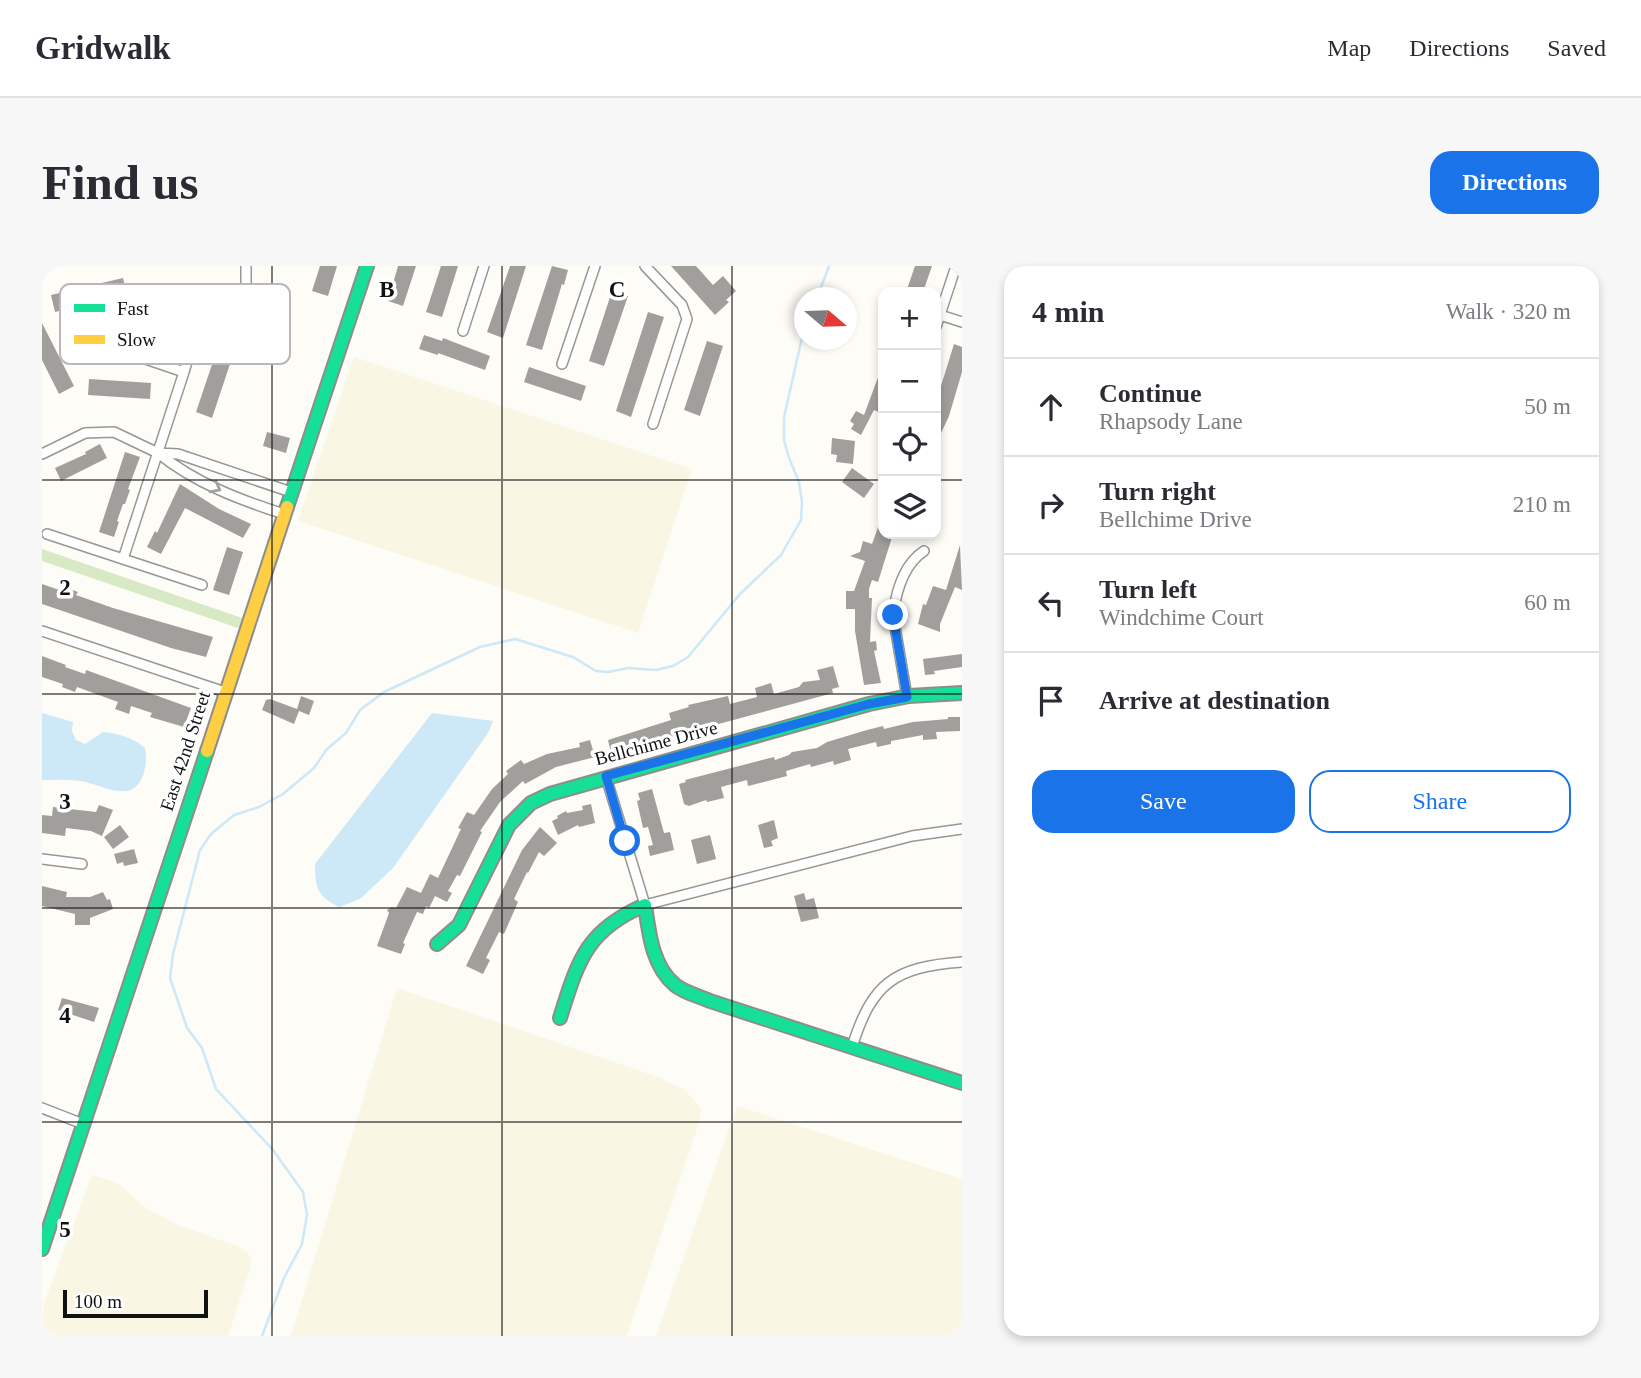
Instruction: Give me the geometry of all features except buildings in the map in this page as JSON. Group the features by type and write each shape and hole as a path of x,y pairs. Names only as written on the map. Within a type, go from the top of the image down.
{"street":[{"path":"246,266 246,284"},
{"name":"East 42nd Street","path":"42,1249 367,266"},
{"path":"463,331 484,266"},
{"path":"562,364 595,266"},
{"path":"646,266 682,305 687,319 686,329 653,424"},
{"path":"941,312 956,266"},
{"path":"941,315 962,322"},
{"path":"159,364 184,372"},
{"path":"122,559 187,364"},
{"path":"42,454 78,436 102,431 121,434 158,453 176,468 237,499 284,514"},
{"path":"158,453 178,454 291,492"},
{"path":"47,534 202,585"},
{"path":"907,697 893,615 895,602 912,558 924,551"},
{"path":"42,631 225,692"},
{"name":"Bellchime Drive","path":"437,944 458,925 509,825 531,803 606,776 869,704 907,697 962,693"},
{"path":"606,776 645,905 649,937 660,969 677,987 710,1001 962,1083"},
{"path":"560,1018 574,973 590,944 603,926 625,912 912,836 962,829"},
{"path":"42,859 82,864"},
{"path":"852,1047 864,1011 877,992 890,981 921,969 962,962"},
{"path":"42,1108 83,1124"}],"shaded area":[{"path":"354,357 692,469 638,633 298,521"},
{"path":"397,988 658,1077 685,1090 701,1108 699,1123 627,1336 291,1336"},
{"path":"737,1106 962,1179 962,1336 656,1336"},
{"path":"92,1175 118,1183 146,1208 178,1225 240,1247 248,1253 252,1259 250,1269 228,1336 48,1336 42,1320 44,1303"}],"green space":[{"path":"42,549 245,619 241,629 42,561"}],"water":[{"path":"42,713 73,722 72,731 76,740 85,744 103,732 140,744 145,748 145,768 136,787 122,791 81,781 42,780"},
{"path":"432,713 493,721 488,733 393,868 360,899 339,907 326,899 319,890 315,864"}],"waterway":[{"path":"821,287 829,266"},
{"path":"262,1336 284,1278 302,1244 307,1215 303,1192 273,1150 216,1089 202,1048 187,1028 170,978 173,954 200,850 211,834 234,815 259,807 283,794 314,768 327,749 346,733 360,710 384,692 480,647 515,639 573,657 596,671 608,672 628,668 656,670 673,666 688,657 740,594 781,555 801,520 799,482 784,440 784,417 799,350"}],"traffic: fast":[{"path":"287,507 367,266"},
{"path":"437,944 459,925 509,825 531,803 550,794 869,704 909,696 962,693"},
{"path":"42,1249 207,751"},
{"path":"560,1018 579,964 587,950 609,925 645,905 656,959 667,977 683,990 962,1083"}],"traffic: slow":[{"path":"207,751 287,507"}],"route":[{"path":"625,841 606,776 869,704 907,697 893,615"}]}
